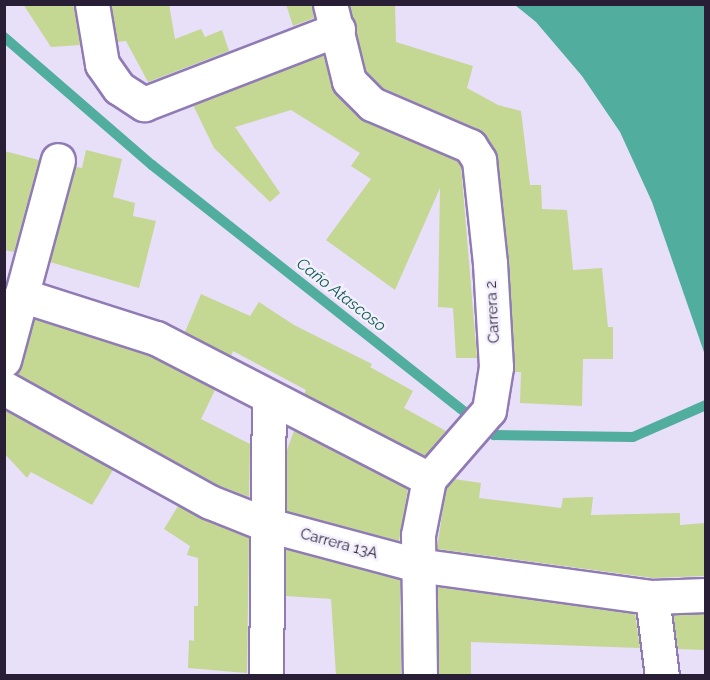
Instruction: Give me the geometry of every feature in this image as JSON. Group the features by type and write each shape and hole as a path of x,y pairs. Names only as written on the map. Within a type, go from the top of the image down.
{"street":[{"path":"92,4 102,64 119,88 144,104 334,17"},
{"name":"Carrera 2","path":"334,17 349,81 372,104 470,146 479,160 490,263 496,367 489,410 429,478"},
{"path":"4,360 58,160"},
{"path":"21,295 156,338 269,399 429,478 418,535 420,675"},
{"name":"Carrera 13A","path":"4,388 210,502 268,525 417,565 652,597 705,595"},
{"path":"266,675 269,399"},
{"path":"652,597 662,675"}],"shaded area":[{"path":"515,5 705,5 705,355 652,202 620,132 582,76 536,22"}],"building":[{"path":"23,4 74,4 80,45 51,47"},
{"path":"111,4 169,4 175,39 201,29 205,37 222,30 229,51 148,82 126,41 117,42"},
{"path":"286,4 312,4 314,18 293,26"},
{"path":"349,4 395,4 396,42 473,66 467,88 498,105 521,111 530,185 541,185 542,209 567,210 573,270 602,268 608,327 613,327 613,359 583,359 582,406 520,403 521,372 514,372 509,261 495,150 477,129 383,88 366,71"},
{"path":"323,55 335,94 359,118 457,161 461,166 477,358 456,358 453,308 438,307 440,188 395,290 326,240 371,179 351,166 360,153 291,110 235,127 280,193 270,202 214,148 193,105"},
{"path":"86,150 122,159 113,197 135,203 133,216 156,221 139,288 50,262 76,167 82,168"},
{"path":"4,151 39,160 14,252 4,250"},
{"path":"201,294 250,316 259,302 294,325 372,364 370,367 413,391 404,408 446,431 425,456 304,394 306,390 233,351 231,356 185,332"},
{"path":"34,319 149,355 215,390 201,419 250,444 249,497 218,485 17,374"},
{"path":"4,410 113,470 92,505 31,472 27,478 4,453"},
{"path":"294,431 408,489 399,541 287,511 287,450"},
{"path":"454,479 481,483 479,498 561,508 563,498 593,497 591,515 680,513 680,525 705,523 705,576 653,578 437,549 446,488"},
{"path":"178,506 249,538 247,673 188,668 189,640 194,641 194,606 198,606 198,558 187,555 190,546 164,529"},
{"path":"286,549 400,580 401,675 336,675 331,599 286,596"},
{"path":"437,587 635,614 640,648 471,642 471,675 439,675"},
{"path":"704,614 705,650 678,649 673,615"}],"waterway":[{"name":"Caño Atascoso","path":"4,37 152,165 494,435 633,437 706,405"}]}
